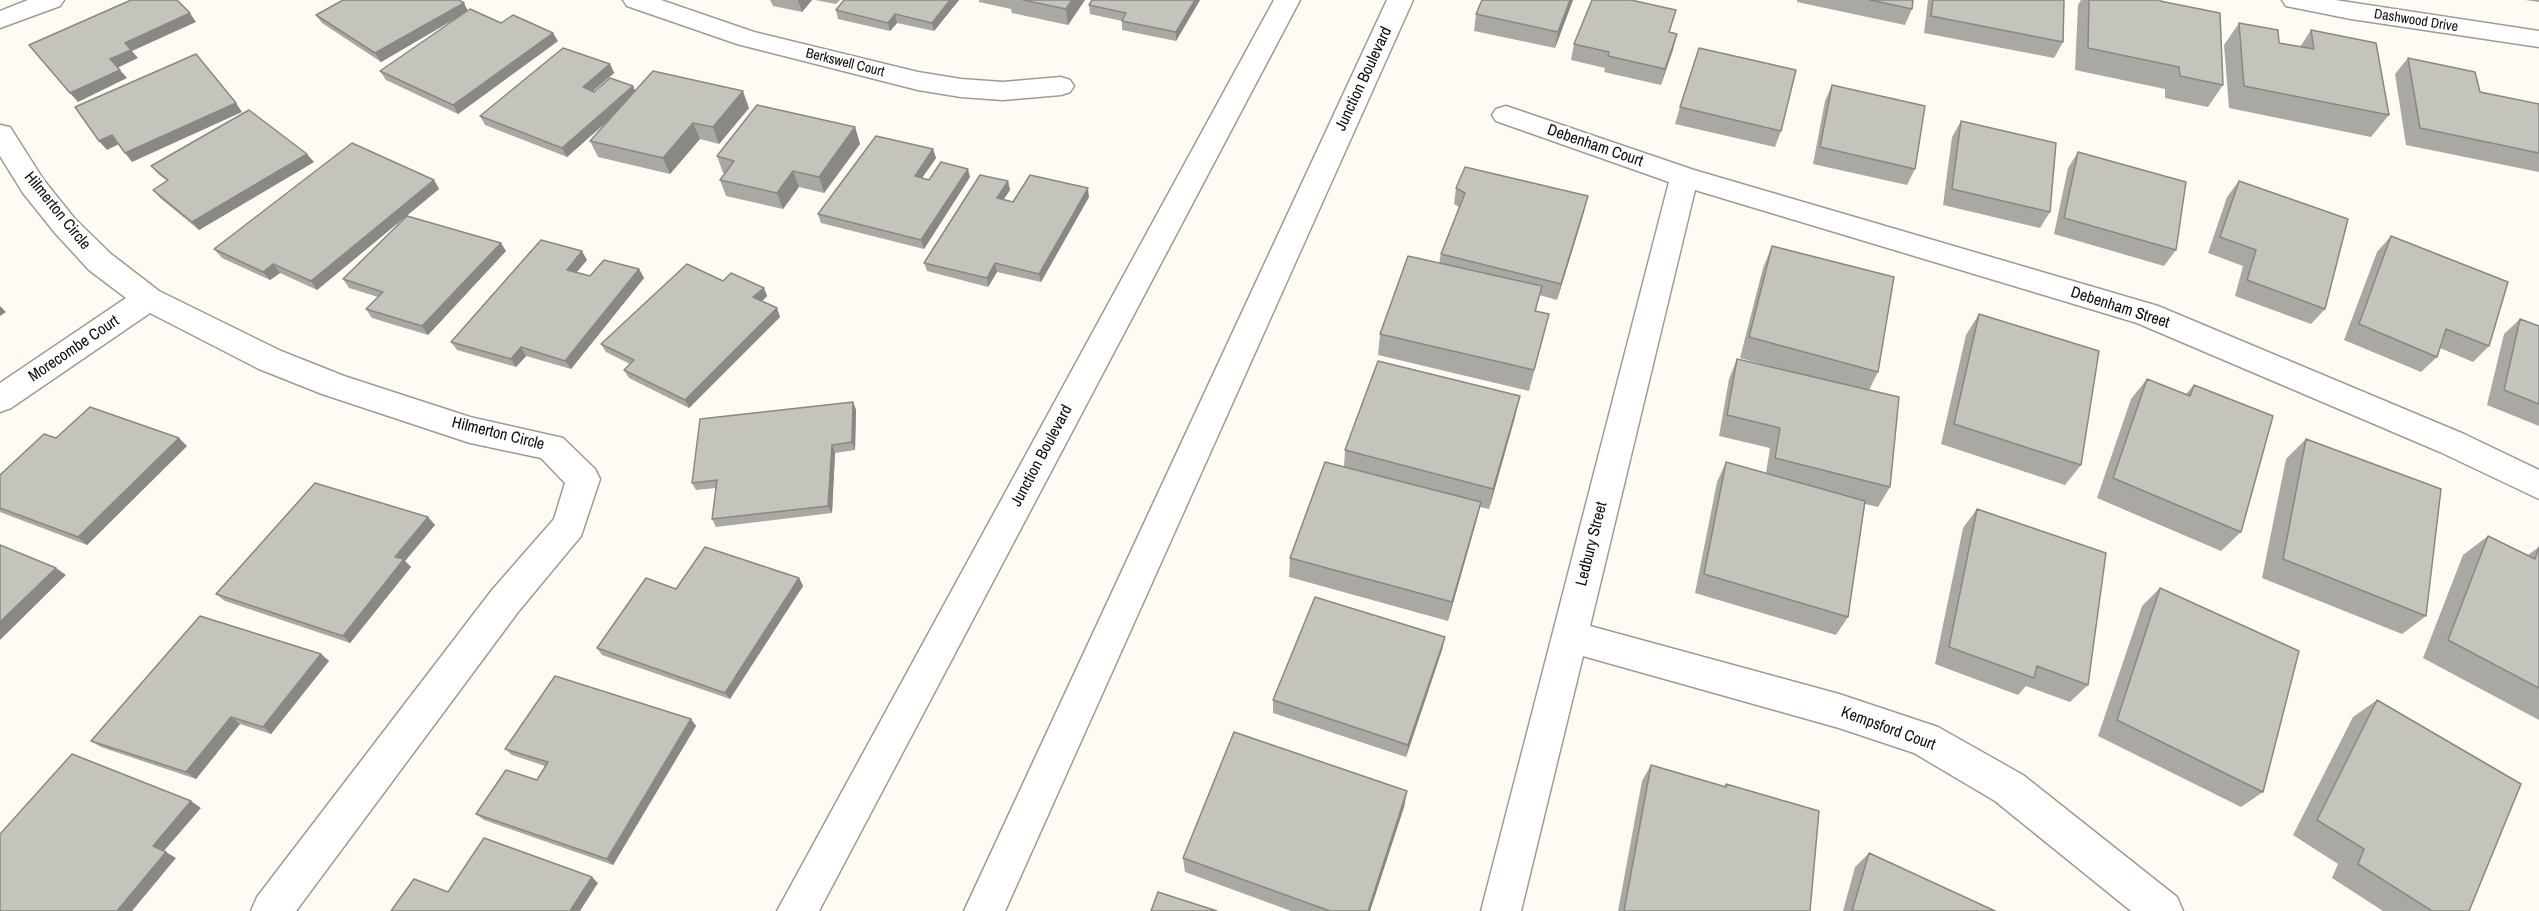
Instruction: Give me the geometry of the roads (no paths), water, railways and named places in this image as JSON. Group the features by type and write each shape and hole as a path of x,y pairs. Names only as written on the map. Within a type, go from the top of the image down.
{"street":[{"path":"0,20 51,0"},
{"name":"Berkswell Court","path":"636,0 746,38 918,81 961,88 1003,91 1061,86"},
{"name":"Junction Boulevard","path":"797,911 1287,0"},
{"name":"Junction Boulevard","path":"984,911 1400,0"},
{"name":"Dashwood Drive","path":"2295,0 2362,13 2539,39"},
{"name":"Debenham Court","path":"1506,115 1684,177"},
{"name":"Hilmerton Circle","path":"0,134 33,186 65,226 100,262 148,299 270,360 333,385 470,429 551,447 583,479 569,526 504,600 271,911"},
{"name":"Debenham Street","path":"1684,177 2146,314 2452,443 2539,485"},
{"name":"Ledbury Street","path":"1501,911 1684,177"},
{"name":"Morecombe Court","path":"0,399 148,299"},
{"name":"Kempsford Court","path":"1569,636 1839,711 1925,739 2009,788 2163,911"}]}
